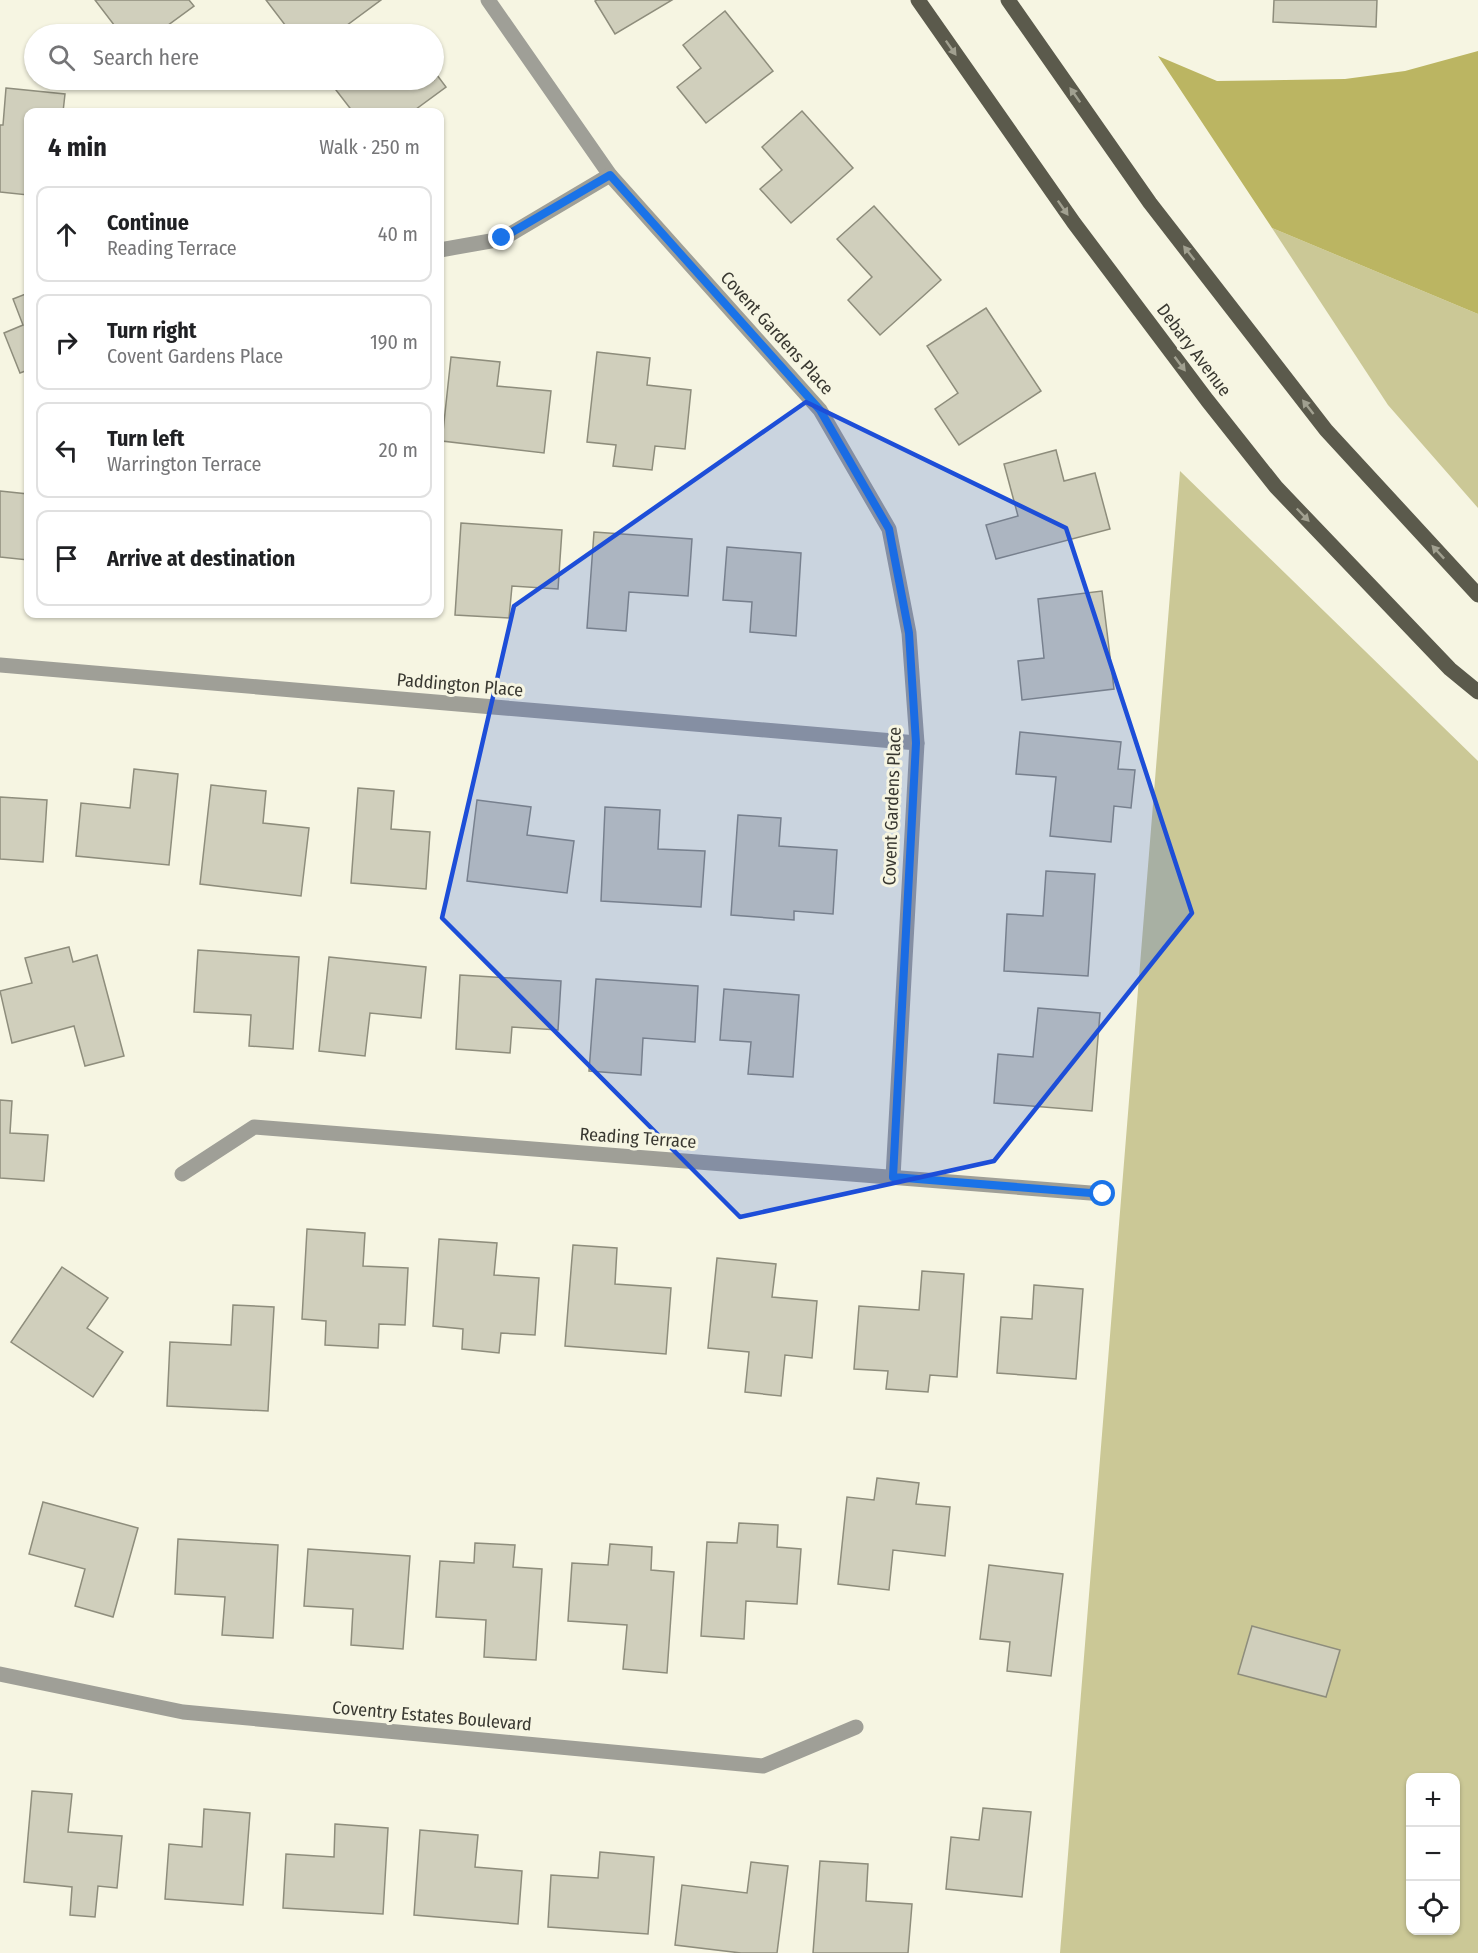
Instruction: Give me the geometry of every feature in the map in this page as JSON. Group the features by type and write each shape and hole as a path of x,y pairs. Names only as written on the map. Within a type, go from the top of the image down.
{"main road":[{"name":"Debary Avenue","path":"918,0 1074,223 1275,487 1450,669 1478,692"},
{"path":"1008,0 1150,203 1326,430 1478,595"}],"street":[{"name":"Covent Gardens Place","path":"488,0 610,175 820,410 889,529 909,633 916,743 893,1177"},
{"path":"444,249 502,238 610,175"},
{"name":"Paddington Place","path":"0,665 916,743"},
{"name":"Reading Terrace","path":"182,1174 254,1127 1103,1194"},
{"name":"Coventry Estates Boulevard","path":"0,1674 183,1713 763,1766 856,1727"}],"highlighted area":[{"path":"806,402 1066,528 1192,913 994,1161 740,1217 442,918 514,606"}],"shaded area":[{"path":"1478,51 1478,314 1272,228 1158,56 1217,81 1345,79 1405,71"},
{"path":"1272,228 1478,314 1478,508 1388,405"},
{"path":"1180,471 1478,761 1478,1953 1060,1953"}],"building":[{"path":"95,0 189,0 194,6 170,24 113,24"},
{"path":"266,0 381,0 349,24 284,24"},
{"path":"672,0 615,34 595,1"},
{"path":"1274,0 1377,0 1376,27 1273,22"},
{"path":"725,11 773,71 706,123 677,87 701,68 683,45"},
{"path":"6,88 65,94 63,108 24,108 24,195 0,192 0,125 3,125"},
{"path":"336,90 442,90 417,108 350,108"},
{"path":"802,111 853,168 791,223 760,189 782,170 762,147"},
{"path":"874,206 941,280 880,335 848,300 872,277 837,239"},
{"path":"24,295 24,372 20,373 4,333 23,325 13,299"},
{"path":"986,308 1041,391 959,445 935,409 958,393 927,346"},
{"path":"597,352 650,358 647,385 691,390 685,449 655,446 652,470 613,466 616,445 587,442"},
{"path":"451,357 500,362 497,386 551,391 544,453 444,441"},
{"path":"1056,450 1064,481 1095,473 1110,529 996,559 986,525 1018,516 1004,464"},
{"path":"0,491 24,494 24,560 0,557"},
{"path":"461,523 562,530 558,589 512,586 509,618 455,615"},
{"path":"594,532 692,539 688,596 629,592 626,631 587,628"},
{"path":"727,547 801,553 796,636 750,632 752,602 723,600"},
{"path":"1102,591 1114,689 1022,700 1018,661 1044,658 1038,599"},
{"path":"1020,732 1121,742 1118,769 1135,770 1131,808 1114,806 1111,842 1050,836 1056,777 1016,774"},
{"path":"134,769 178,774 169,865 76,856 81,803 130,808"},
{"path":"211,785 266,791 263,823 309,828 301,896 200,884"},
{"path":"358,788 394,791 391,829 430,832 426,889 351,883"},
{"path":"0,797 47,800 43,862 0,859"},
{"path":"477,800 531,807 527,835 574,841 567,893 467,881"},
{"path":"605,807 660,810 658,849 705,851 701,907 601,901"},
{"path":"738,815 781,818 779,846 837,850 833,914 794,911 794,920 731,915"},
{"path":"1046,871 1095,874 1088,976 1004,971 1007,914 1043,916"},
{"path":"69,947 73,962 97,955 124,1056 85,1066 74,1026 12,1043 0,991 32,983 25,958"},
{"path":"198,950 299,957 293,1049 249,1046 251,1015 194,1012"},
{"path":"329,957 426,967 421,1018 370,1013 365,1056 319,1051"},
{"path":"460,975 561,981 558,1030 512,1027 510,1053 456,1049"},
{"path":"596,979 698,986 695,1042 643,1038 641,1075 589,1071"},
{"path":"724,989 799,995 793,1077 748,1074 751,1042 720,1040"},
{"path":"1038,1008 1100,1013 1092,1111 994,1103 998,1054 1033,1057"},
{"path":"0,1100 12,1101 10,1133 48,1135 44,1181 0,1178"},
{"path":"307,1229 365,1233 363,1266 408,1268 405,1325 379,1324 378,1348 325,1345 326,1321 302,1319"},
{"path":"439,1239 497,1243 494,1275 539,1278 535,1335 501,1333 499,1353 462,1349 463,1329 433,1326"},
{"path":"573,1245 617,1248 615,1284 671,1288 666,1354 565,1346"},
{"path":"717,1258 776,1264 772,1297 817,1301 812,1358 785,1355 781,1396 745,1392 749,1352 708,1348"},
{"path":"62,1267 108,1298 87,1328 123,1352 93,1397 11,1342"},
{"path":"922,1271 964,1274 957,1377 930,1375 928,1392 886,1389 888,1371 854,1369 859,1306 919,1310"},
{"path":"1034,1285 1083,1289 1076,1379 997,1373 1001,1317 1032,1319"},
{"path":"233,1305 274,1307 268,1411 167,1406 170,1342 231,1345"},
{"path":"877,1478 919,1483 916,1504 950,1507 945,1556 893,1550 889,1590 838,1584 847,1497 874,1500"},
{"path":"43,1502 138,1528 113,1617 75,1606 85,1569 29,1554"},
{"path":"739,1523 778,1525 777,1547 801,1549 797,1604 746,1601 744,1639 701,1636 707,1542 737,1543"},
{"path":"178,1539 278,1545 273,1638 222,1635 225,1597 175,1594"},
{"path":"475,1543 515,1545 513,1567 542,1569 536,1660 484,1657 486,1620 436,1617 440,1561 474,1563"},
{"path":"610,1544 652,1547 651,1570 674,1572 667,1673 623,1669 627,1625 568,1621 572,1563 608,1565"},
{"path":"308,1549 410,1556 403,1649 351,1645 353,1609 304,1606"},
{"path":"989,1565 1063,1574 1051,1676 1007,1671 1010,1642 980,1639"},
{"path":"1252,1626 1340,1650 1326,1697 1238,1674"},
{"path":"32,1791 72,1794 68,1832 122,1836 117,1888 98,1886 95,1917 70,1915 72,1887 24,1882"},
{"path":"983,1808 1031,1812 1022,1897 946,1889 951,1837 979,1840"},
{"path":"204,1809 250,1813 243,1905 165,1899 169,1844 202,1847"},
{"path":"335,1824 388,1828 383,1914 283,1908 286,1854 334,1857"},
{"path":"420,1830 478,1835 475,1867 522,1871 518,1924 414,1915"},
{"path":"600,1852 654,1857 648,1934 548,1927 551,1875 598,1878"},
{"path":"820,1861 868,1864 866,1901 912,1904 908,1953 813,1953"},
{"path":"751,1862 788,1866 777,1953 741,1953 675,1945 682,1885 747,1893"}],"route":[{"path":"502,238 610,175 820,410 889,529 909,633 916,743 893,1177 1103,1194"}]}
